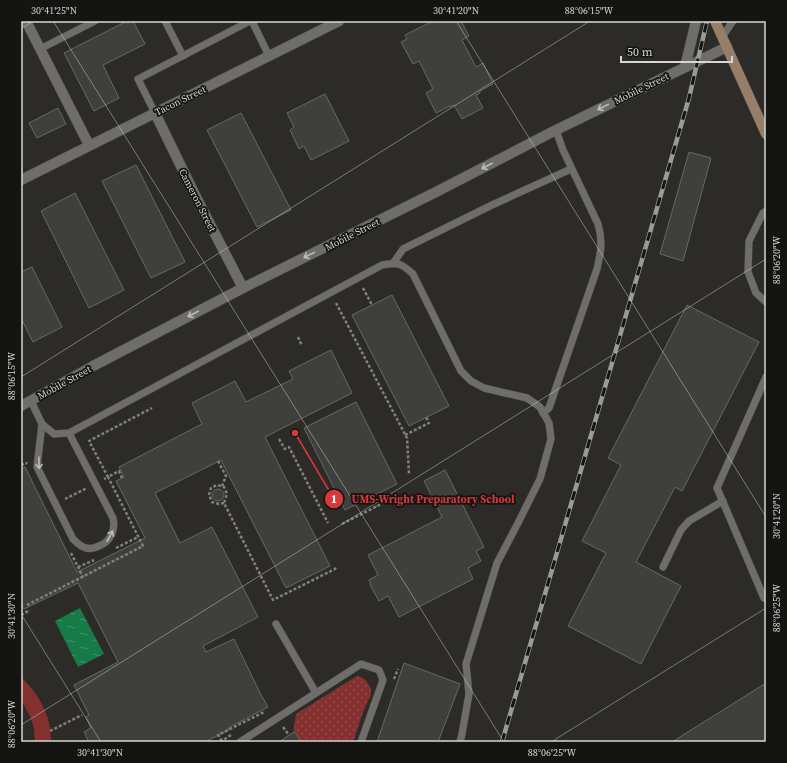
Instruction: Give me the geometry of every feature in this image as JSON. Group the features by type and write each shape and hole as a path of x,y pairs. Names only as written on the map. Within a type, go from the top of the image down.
{"main road":[{"path":"715,21 765,127"}],"street":[{"path":"26,21 90,145"},
{"name":"Tacon Street","path":"21,180 339,21"},
{"path":"685,67 696,21"},
{"name":"Mobile Street","path":"21,406 93,366 243,288 436,192 556,130 727,47"},
{"name":"Cameron Street","path":"155,113 243,288"}],"lane":[{"path":"40,49 95,21"},
{"path":"165,21 183,56"},
{"path":"155,113 138,78 251,21 269,56"},
{"path":"722,36 733,21"},
{"path":"543,413 549,408 597,268 602,236 598,224 563,150 556,130"},
{"path":"394,262 403,249 571,168"},
{"path":"766,211 763,213 749,241 748,272 756,293 766,302"},
{"path":"31,401 42,424 54,434 69,433 382,265 394,262 404,265 413,274 461,371 471,381 484,388 527,398 540,407 549,423 551,440 540,479 497,563 466,664 469,694 460,742"},
{"path":"766,376 717,488 764,598 766,599"},
{"path":"42,424 37,466 73,539 77,544 88,549 95,548 109,540 114,527 114,522 69,433"},
{"path":"663,566 681,530 689,521 723,501"},
{"path":"276,624 316,693"},
{"path":"240,742 361,664 378,670 383,680 361,742"}],"path":[{"path":"363,288 372,305"},
{"path":"336,303 406,435 409,474"},
{"path":"298,337 302,346"},
{"path":"27,605 143,546 89,441 152,408"},
{"path":"406,435 429,423 426,417"},
{"path":"279,439 285,449 289,447 328,523"},
{"path":"218,461 226,476 222,486"},
{"path":"21,465 26,462"},
{"path":"56,504 119,471 122,478"},
{"path":"224,503 219,504 212,502 209,494 211,488 217,485 224,487 227,494 224,503 273,600 335,569 336,567"},
{"path":"342,524 397,496"},
{"path":"371,497 376,507"},
{"path":"21,615 30,610"},
{"path":"222,741 218,735 265,712"},
{"path":"50,731 82,715"},
{"path":"282,724 289,735"}],"shaded area":[{"path":"357,676 360,676 367,682 371,691 371,696 363,712 353,742 301,742 295,732 293,733 296,714"},
{"path":"21,677 39,698 43,706 47,715 51,733 51,742 35,742 34,728 30,716 21,700"}],"water":[{"path":"80,608 104,654 78,667 55,621"}],"building":[{"path":"127,21 133,21 145,44 103,65 119,98 94,111 64,53"},
{"path":"433,21 461,21 469,36 462,40 476,67 483,63 493,84 476,95 483,108 462,119 454,105 436,113 426,93 433,89 419,61 413,64 401,42 407,39 405,35"},
{"path":"325,94 349,141 311,160 304,146 299,149 290,130 294,127 287,113"},
{"path":"58,108 66,124 37,138 29,123"},
{"path":"241,113 291,210 257,227 207,130"},
{"path":"689,152 711,158 683,261 660,254"},
{"path":"136,165 185,262 151,278 102,181"},
{"path":"75,193 124,290 89,308 41,211"},
{"path":"32,267 62,327 33,342 21,318 21,272"},
{"path":"392,295 449,406 409,426 352,315"},
{"path":"687,305 759,342 682,491 675,487 636,562 681,586 641,664 568,626 606,553 582,541 621,465 608,458"},
{"path":"331,350 352,393 265,437 330,566 286,588 221,460 155,493 180,543 212,527 258,617 203,646 206,652 234,639 268,707 205,742 89,742 84,732 91,728 86,717 89,715 74,685 118,662 78,583 24,609 21,604 21,469 25,467 77,572 145,538 116,481 124,477 119,467 202,424 192,403 235,381 246,402 293,379 289,371"},
{"path":"356,402 397,484 345,510 304,428"},
{"path":"445,470 484,547 476,551 481,561 468,568 473,579 399,617 388,596 379,601 370,585 369,580 378,575 368,555 442,517 424,481"},
{"path":"220,489 223,490 223,500 216,501 213,500 212,493 213,490"},
{"path":"404,663 460,684 438,742 377,742"},
{"path":"766,683 766,742 672,742"},
{"path":"295,732 301,742 279,742 289,735"}],"railway":[{"path":"502,742 689,98 707,21"}],"place":[{"name":"UMS-Wright Preparatory School","path":"295,433"}]}
